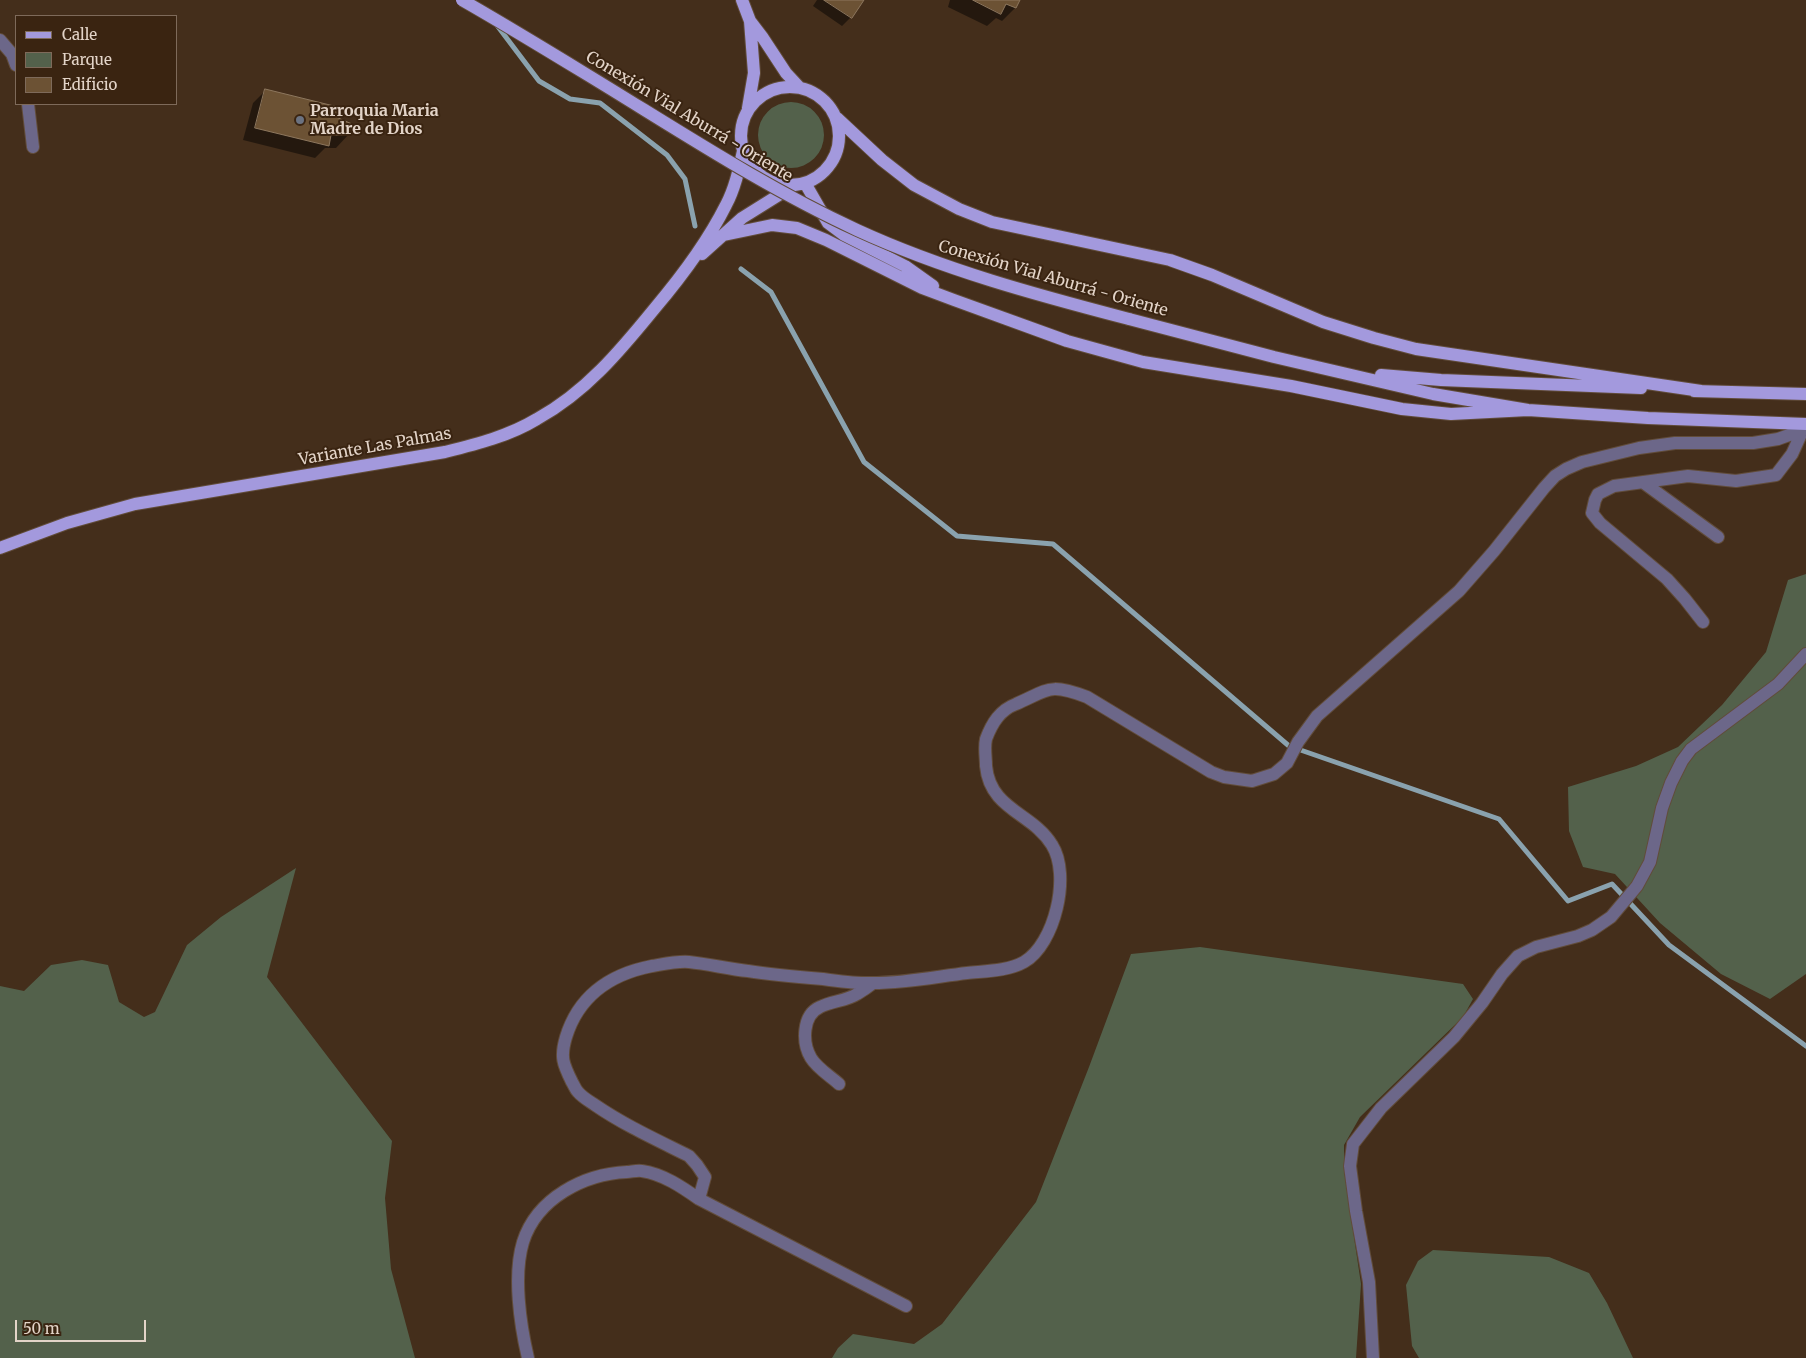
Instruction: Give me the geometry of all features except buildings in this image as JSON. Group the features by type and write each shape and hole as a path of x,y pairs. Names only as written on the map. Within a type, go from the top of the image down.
{"main road":[{"name":"Conexión Vial Aburrá - Oriente","path":"462,0 746,172 857,230 980,278 1063,302 1265,355 1338,372"},
{"path":"742,0 750,21 754,73 747,112 741,132 743,151 748,161 763,177 778,183 800,184 820,176 831,165 838,150 840,134 837,118"},
{"path":"750,21 786,73 799,87"},
{"path":"747,112 751,105 765,94 781,87 799,87 814,92 826,101 837,118 882,160 914,185 958,209 992,222 1170,260 1212,275 1323,322 1374,338 1408,347 1702,391"},
{"name":"Variante Las Palmas","path":"0,548 67,523 135,504 445,452 485,442 537,420 582,389 626,344 692,262 727,204 743,151"},
{"path":"800,184 828,223 844,234 905,266 954,300"},
{"name":"Variante Las Palmas","path":"692,262 756,208 800,184"},
{"path":"724,235 772,225 797,228 826,240 922,288 1067,341 1143,362 1291,386 1402,409 1451,414 1528,410"},
{"path":"1338,372 1441,380 1806,394"},
{"path":"1338,372 1433,394 1528,410 1805,428"}],"street":[{"path":"0,40 12,54 15,62"},
{"path":"28,105 33,147"},
{"path":"1703,622 1685,599 1666,580 1600,523 1592,513 1598,494 1614,486 1688,476 1736,481 1776,474 1792,454 1805,428"},
{"path":"699,1199 705,1177 689,1156 614,1118 578,1092 563,1064 563,1046 570,1024 585,1002 611,980 634,970 662,964 687,962 747,971 873,983 930,978 1008,968 1022,964 1038,950 1048,934 1055,915 1060,887 1059,865 1055,848 1045,834 1002,802 987,780 984,745 990,729 999,715 1010,706 1037,692 1052,688 1070,691 1086,697 1211,772 1224,777 1252,782 1274,774 1286,763 1298,742 1317,716 1331,702 1459,591 1555,476 1582,462 1639,448 1675,443 1753,443 1778,439 1805,428"},
{"path":"1644,483 1718,537"},
{"path":"1373,1358 1369,1282 1350,1166 1352,1144 1381,1108 1454,1036 1518,956 1536,947 1578,936 1592,930 1611,917 1643,878 1650,862 1662,808 1682,761 1690,750 1778,684 1806,654"},
{"path":"839,1084 812,1060 806,1048 805,1034 810,1014 819,1007 856,995 873,983"},
{"path":"528,1358 523,1336 519,1301 519,1259 524,1240 533,1221 546,1204 572,1185 610,1173 642,1171 673,1181 699,1199 906,1306"}],"green space":[{"path":"791,102 803,105 814,112 821,123 824,135 821,147 814,158 803,165 791,168 779,165 768,158 761,147 758,135 761,123 768,112 779,105"},
{"path":"1806,574 1806,974 1770,999 1721,974 1660,923 1615,874 1583,867 1569,831 1568,787 1636,766 1678,747 1722,705 1766,652 1788,580"},
{"path":"296,868 267,977 392,1141 385,1198 391,1269 415,1358 0,1358 0,986 24,991 51,965 82,960 108,965 119,1002 144,1017 155,1012 187,945 221,917"},
{"path":"1200,947 1463,984 1473,999 1463,1017 1360,1117 1344,1145 1344,1170 1361,1284 1356,1358 832,1358 838,1348 853,1334 914,1344 942,1324 1036,1202 1131,954"},
{"path":"1433,1250 1549,1257 1589,1273 1607,1303 1633,1358 1419,1358 1412,1346 1406,1285 1418,1261"}],"waterway":[{"path":"496,24 539,81 570,99 600,103 667,155 685,179 695,226"},
{"path":"741,269 771,292 864,462 957,536 1053,544 1289,746 1499,819 1568,901 1612,884 1669,945 1806,1046"}],"place":[{"name":"Parroquia Maria Madre de Dios","path":"300,120"}]}
